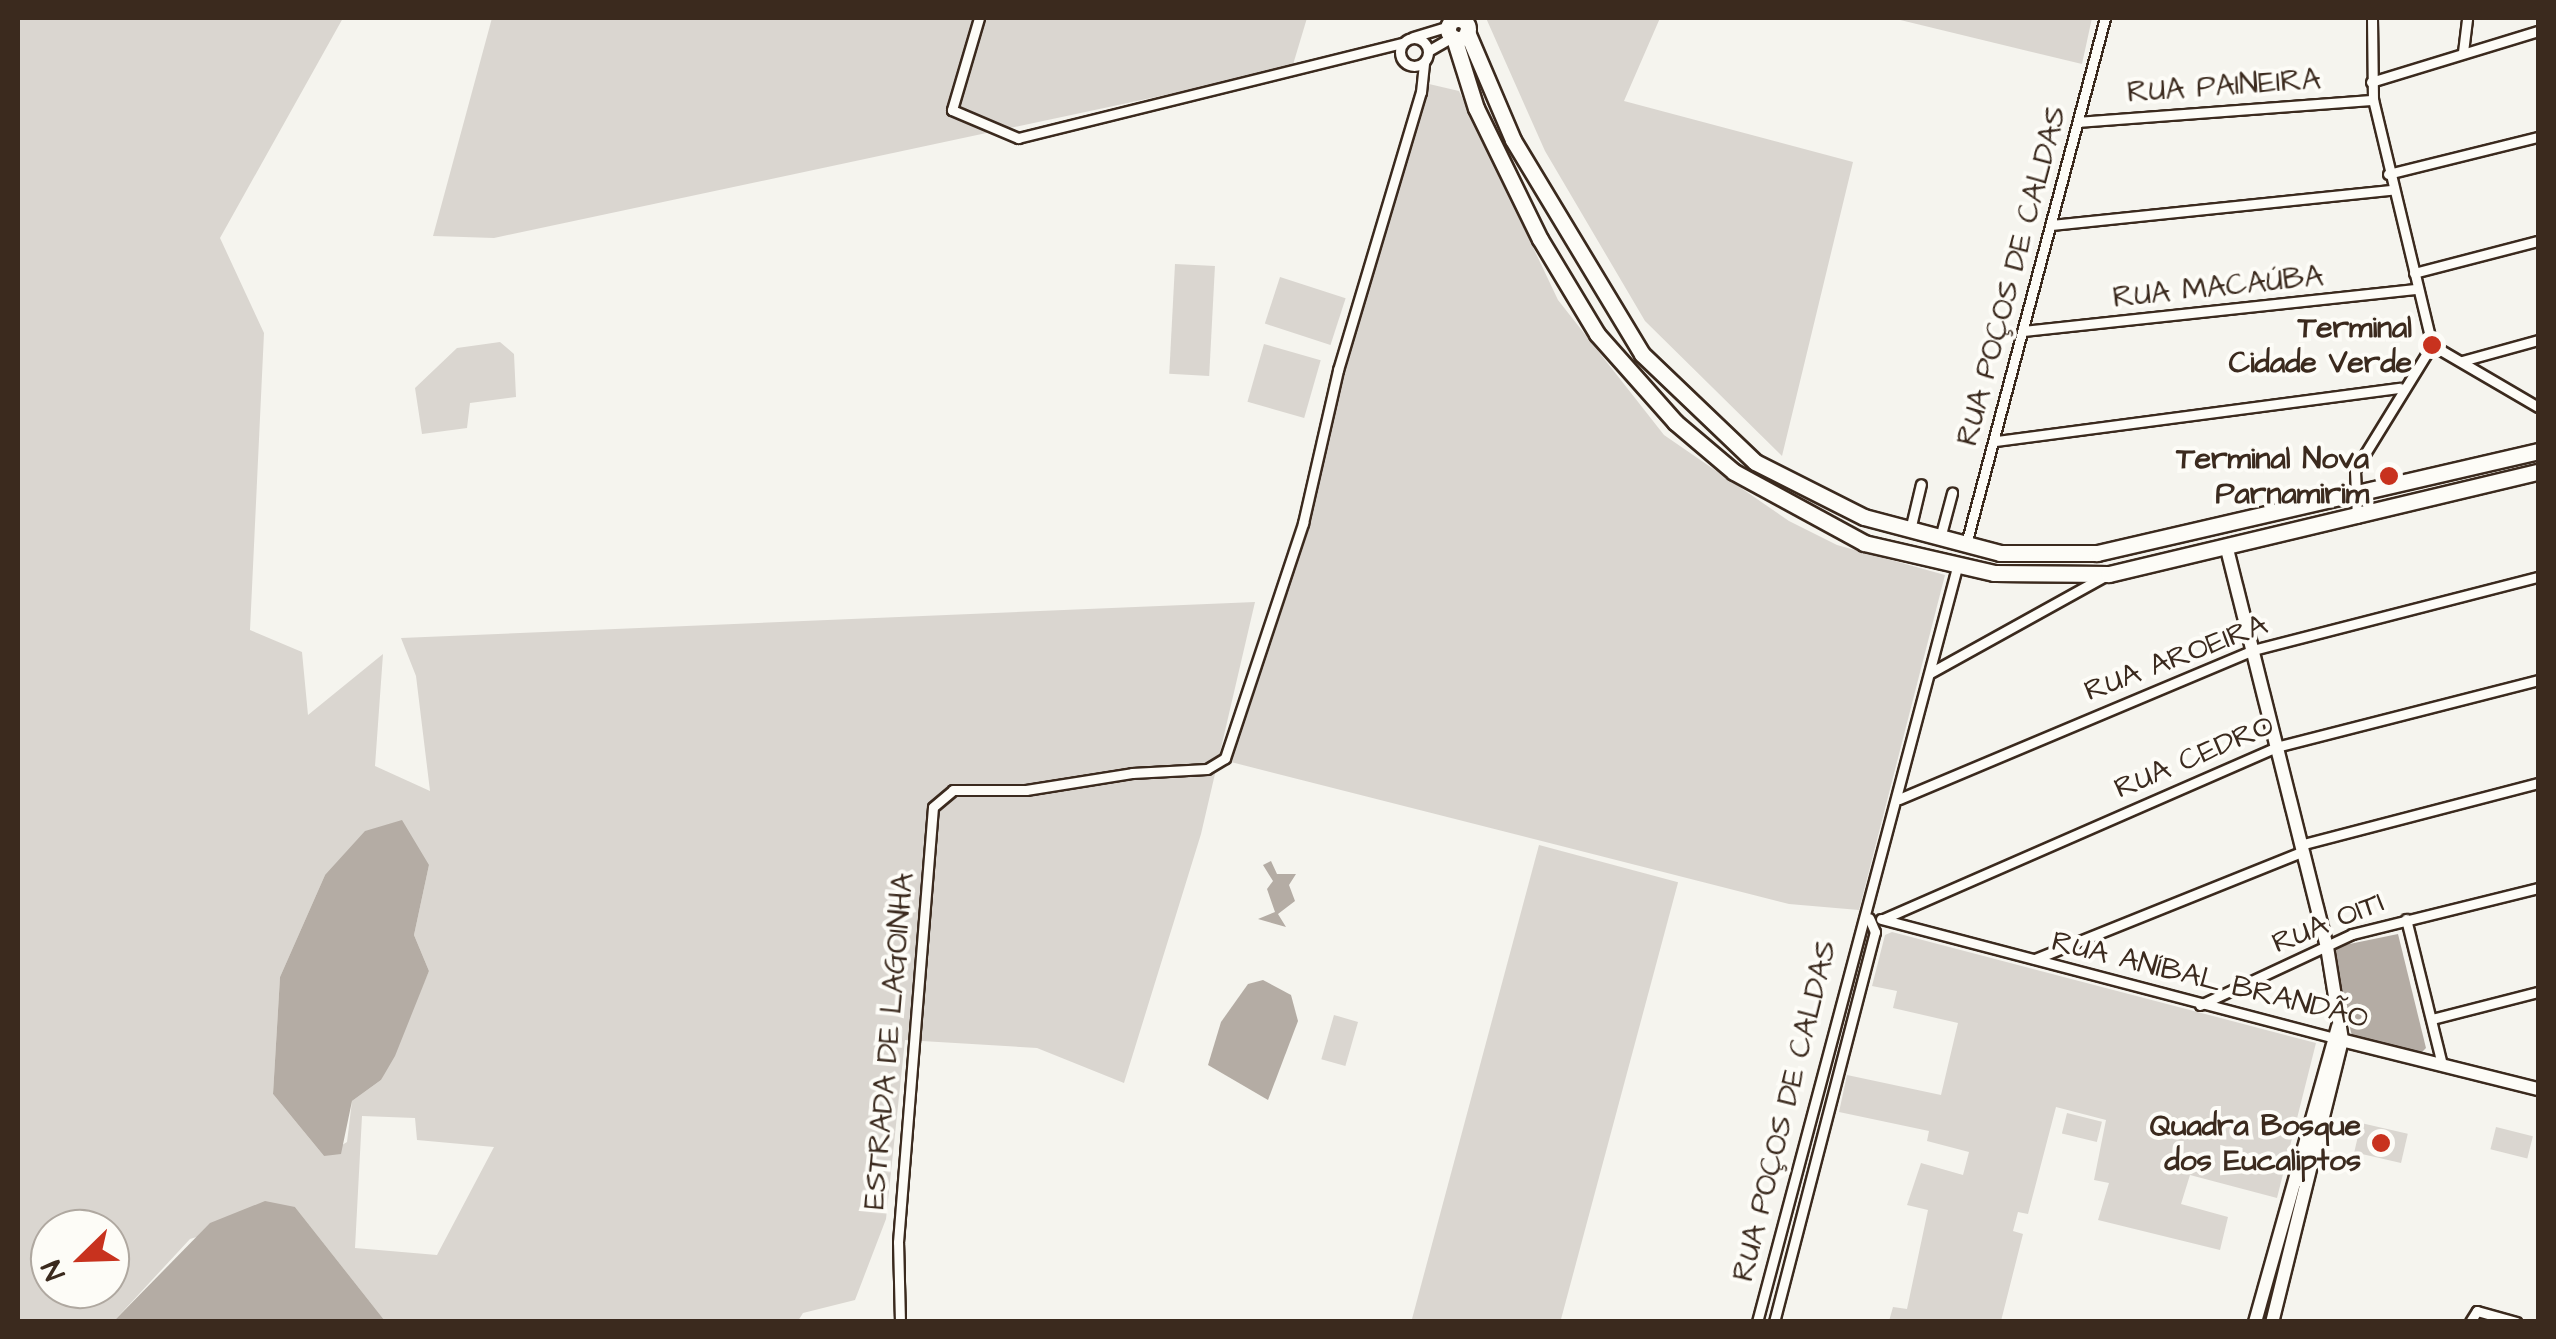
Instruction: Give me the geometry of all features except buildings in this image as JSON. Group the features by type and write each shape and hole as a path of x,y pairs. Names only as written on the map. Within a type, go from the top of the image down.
{"main road":[{"path":"1457,27 1513,140 1642,354 1755,462 1864,518 1966,547 2032,555 2108,551 2352,498 2538,451"},
{"path":"1457,27 1476,108 1540,239 1597,334 1675,422 1734,472 1856,538 1957,567 2027,576 2109,574 2538,472"},
{"path":"1837,530 1847,510"},
{"path":"1856,538 1864,518"},
{"path":"2227,549 2327,947 2337,1034 2309,1178 2272,1318 2256,1316 2299,1152 2337,1034"},
{"name":"RUA ANÍBAL BRANDÃO","path":"2337,1034 2538,1089"},
{"path":"2299,1152 2300,1172 2309,1178"},
{"path":"2289,1192 2299,1198 2298,1216"}],"street":[{"path":"978,18 952,110 1018,138 1457,27"},
{"name":"RUA POÇOS DE CALDAS","path":"1966,547 2106,18"},
{"path":"2372,18 2373,100 2432,345 2538,407"},
{"path":"2463,52 2467,18"},
{"path":"1407,40 1402,60 1424,62 1428,51 1457,27"},
{"path":"2371,82 2538,32"},
{"path":"1407,40 1428,51"},
{"name":"ESTRADA DE LAGOINHA","path":"900,1322 898,1242 931,813 944,793 1026,790 1178,768 1207,769 1225,758 1303,523 1338,370 1421,92 1424,62"},
{"name":"RUA PAINEIRA","path":"2078,122 2373,100"},
{"path":"2388,174 2538,136"},
{"path":"2051,225 2392,190"},
{"path":"2414,273 2538,242"},
{"name":"RUA MACAÚBA","path":"2022,332 2418,289"},
{"path":"2462,361 2538,340"},
{"path":"2357,518 2352,498 2355,470 2400,388 2432,345"},
{"path":"1996,442 2400,388"},
{"path":"1910,534 1921,484"},
{"path":"1940,541 1952,493"},
{"name":"RUA POÇOS DE CALDAS","path":"1756,1322 1858,928 1869,918 1957,567"},
{"path":"1930,673 2109,574"},
{"name":"RUA AROEIRA","path":"1899,799 2252,650 2538,577"},
{"name":"RUA CEDRO","path":"1883,920 2276,747 2538,680"},
{"path":"2033,960 2302,848 2538,783"},
{"name":"RUA OITI","path":"2200,1006 2327,947 2406,919 2538,888"},
{"name":"RUA POÇOS DE CALDAS","path":"1774,1322 1874,932 1869,918"},
{"name":"RUA ANÍBAL BRANDÃO","path":"1869,918 2200,1006 2337,1034"},
{"path":"2406,919 2442,1064"},
{"path":"2432,1019 2538,992"},
{"path":"2470,1322 2482,1313 2516,1322"}],"shaded area":[{"path":"18,18 343,18 220,238 264,333 250,630 302,652 308,715 383,654 375,766 430,791 416,676 401,638 1255,602 1201,834 1124,1083 1037,1048 905,1040 886,1219 855,1300 803,1313 798,1321 385,1321 295,1207 190,1239 130,1304 130,1209 30,1209 30,1309 125,1309 114,1321 18,1321","holes":["429,865 414,935 429,971 381,1080 352,1101 347,1142 324,1156 273,1094 280,977 325,875","362,1116 415,1118 417,1140 494,1147 437,1255 355,1248"]},
{"path":"492,18 1307,18 1292,68 494,238 433,236"},
{"path":"1486,18 1660,18 1624,101 1853,162 1782,456 1645,321 1545,151"},
{"path":"1892,18 2092,18 2082,64"},
{"path":"1429,84 1459,91 1558,300 1664,435 1789,521 1837,545 1945,575 1859,910 1789,904 1227,761"},
{"path":"1175,264 1215,266 1209,376 1169,374"},
{"path":"1280,277 1346,298 1330,345 1265,324"},
{"path":"500,342 514,354 516,397 470,403 467,428 422,434 415,388 457,348"},
{"path":"1264,344 1321,360 1304,418 1247,402"},
{"path":"402,820 429,865 414,935 429,971 395,1056 381,1080 352,1101 341,1154 324,1156 273,1094 280,977 325,875 365,831"},
{"path":"1539,845 1678,882 1560,1322 1411,1321"},
{"path":"1271,861 1277,874 1296,874 1289,885 1295,901 1278,914 1286,927 1258,919 1275,912 1267,889 1273,881 1263,865"},
{"path":"1892,932 2316,1043 2277,1198 2190,1175 2181,1204 2228,1217 2220,1250 2098,1220 2109,1183 2094,1180 2106,1120 2056,1107 2028,1214 2018,1212 2013,1231 2023,1234 2001,1321 1889,1321 1893,1307 1907,1309 1928,1210 1907,1205 1921,1163 1963,1175 1969,1152 1927,1141 1929,1131 1839,1112 1847,1075 1941,1095 1958,1023 1893,1008 1897,991 1872,986 1885,935"},
{"path":"2398,934 2426,1048 2422,1052 2352,1036 2330,948"},
{"path":"1263,980 1291,995 1298,1021 1268,1100 1208,1065 1221,1022 1248,984"},
{"path":"1334,1015 1358,1022 1345,1066 1321,1059"},
{"path":"2067,1113 2102,1122 2097,1142 2062,1133"},
{"name":"Quadra Bosque dos Eucaliptos","path":"2361,1123 2408,1134 2401,1163 2354,1152"},
{"path":"2496,1127 2533,1136 2527,1159 2490,1149"},
{"path":"265,1201 295,1207 385,1321 114,1321 130,1309 210,1223"}],"place":[{"name":"Terminal Cidade Verde","path":"2432,345"},
{"name":"Terminal Nova Parnamirim","path":"2389,476"},
{"name":"Quadra Bosque dos Eucaliptos","path":"2381,1143"}]}
